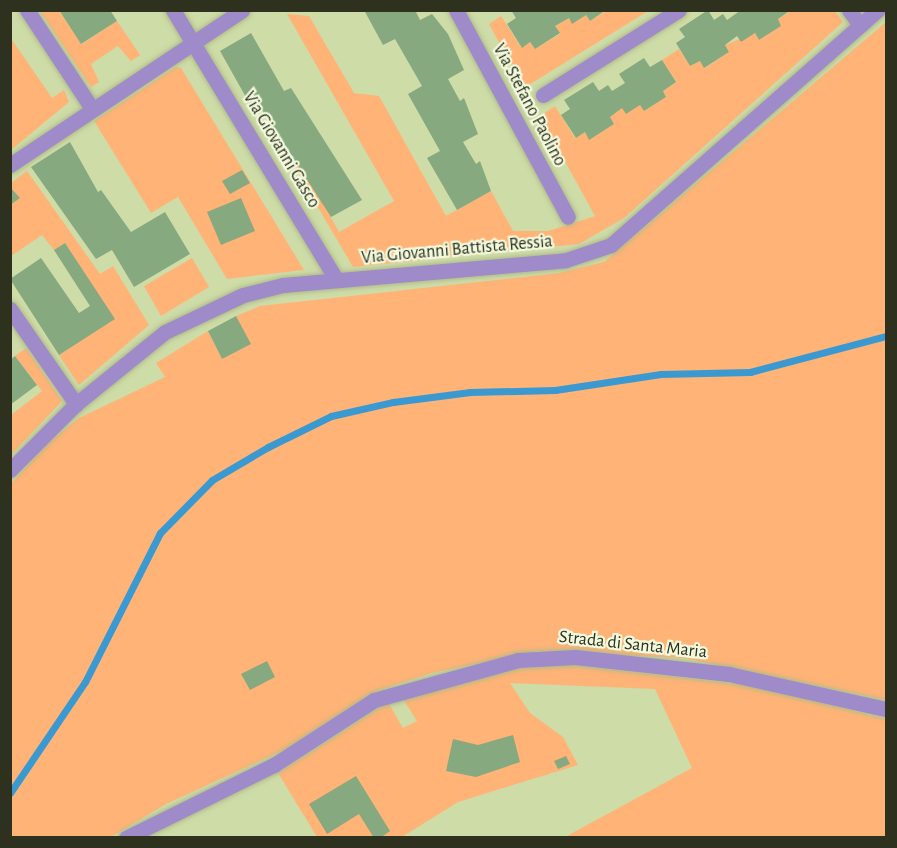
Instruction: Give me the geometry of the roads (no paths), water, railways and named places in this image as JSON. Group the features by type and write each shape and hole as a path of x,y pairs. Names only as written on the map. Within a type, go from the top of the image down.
{"street":[{"path":"27,10 91,107"},
{"path":"173,10 192,41"},
{"path":"10,165 91,107 242,10"},
{"name":"Via Stefano Paolino","path":"456,10 568,217"},
{"path":"543,95 679,10"},
{"path":"849,10 860,25"},
{"name":"Via Giovanni Battista Ressia","path":"10,470 76,404 165,332 205,310 269,287 336,279 538,264 601,250 878,10"},
{"name":"Via Giovanni Gasco","path":"192,41 336,279"},
{"path":"10,309 76,404"},
{"name":"Strada di Santa Maria","path":"126,837 274,765 374,700 518,660 575,657 729,674 886,710"}],"waterway":[{"path":"10,793 85,682 160,533 212,480 268,447 331,416 393,402 470,392 555,390 661,374 750,372 886,336"}]}
